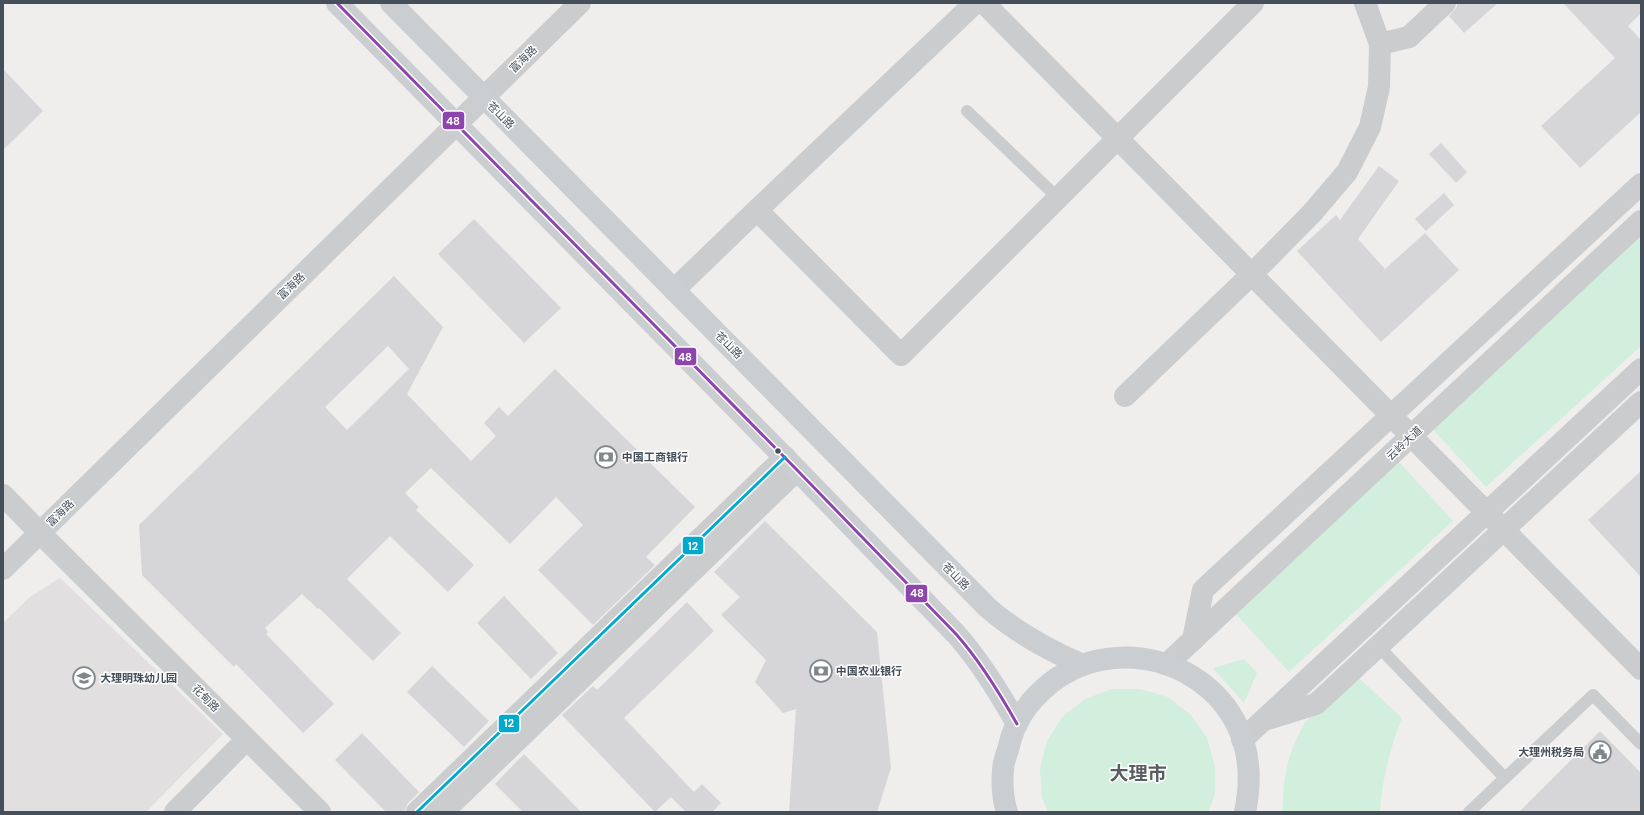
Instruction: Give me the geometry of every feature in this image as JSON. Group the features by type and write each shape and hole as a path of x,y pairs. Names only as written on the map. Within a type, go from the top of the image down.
{"main road":[{"path":"337,3 791,464 965,644 993,682 1017,724"},
{"name":"苍山路","path":"391,3 988,608 1028,638 1083,665"},
{"path":"1004,810 1003,769 1012,734 1023,712 1038,694 1056,678 1083,665 1099,660 1122,657 1145,658 1167,664 1192,676 1213,693 1230,715 1242,740 1248,765 1249,791 1245,812"}],"street":[{"name":"富海路","path":"3,569 580,3"},
{"path":"674,290 975,3"},
{"path":"984,3 1641,669"},
{"path":"757,210 901,355 1253,3"},
{"path":"1125,396 1252,274 1312,213 1347,172 1370,127 1379,87 1380,44 1365,3"},
{"path":"1380,44 1409,37 1445,3"},
{"path":"1193,640 1203,590 1641,184"},
{"name":"云岭大道","path":"1167,664 1641,221"},
{"path":"1242,740 1641,369"},
{"path":"1264,720 1316,704 1641,402"},
{"path":"417,812 791,464"},
{"path":"443,812 791,464"},
{"name":"花甸路","path":"3,495 320,812"},
{"path":"175,812 247,739"}],"lane":[{"path":"967,111 1058,198"},
{"path":"1378,646 1505,778"},
{"path":"1470,812 1593,695 1641,744"}],"shaded area":[{"name":"大理明珠幼儿园","path":"60,578 223,734 146,812 3,812 3,623 30,597"}],"green space":[{"path":"1641,226 1641,346 1486,487 1426,422"},
{"path":"1399,462 1453,521 1289,672 1235,613"},
{"path":"1244,659 1257,673 1244,703 1213,668"},
{"path":"1357,676 1402,718 1387,764 1380,812 1282,812 1284,783 1288,762 1295,742 1305,722"},
{"path":"1112,689 1140,689 1168,697 1191,715 1207,738 1215,766 1215,795 1208,812 1048,812 1042,798 1040,768 1047,741 1062,717 1085,699"}],"building":[{"path":"1457,3 1498,3 1464,33 1449,16 1457,7"},
{"path":"1563,3 1641,3 1641,13 1628,26 1641,40 1641,112 1580,168 1541,126 1615,58"},
{"path":"3,69 43,111 3,150"},
{"path":"1441,143 1467,172 1456,183 1429,154"},
{"path":"1379,166 1399,181 1358,239 1385,269 1425,233 1459,270 1381,342 1297,251 1336,215 1340,220"},
{"path":"1444,193 1454,205 1426,231 1415,219"},
{"path":"474,219 561,308 524,343 438,254"},
{"path":"394,276 443,327 407,394 471,461 496,436 484,423 499,407 508,416 555,369 695,507 646,557 655,565 593,625 538,570 583,525 556,497 510,544 431,468 405,493 419,507 416,510 474,565 448,592 390,536 347,579 401,633 373,661 319,608 318,609 302,594 265,628 268,632 266,634 334,704 303,733 236,664 234,667 142,575 139,525","holes":["388,346 409,369 347,430 325,407"]},
{"path":"1641,471 1641,577 1588,520"},
{"name":"中国农业银行","path":"765,521 877,632 891,768 877,812 789,812 796,709 783,713 755,682 766,660 721,615 740,597 714,572"},
{"path":"504,596 558,653 531,679 477,623"},
{"path":"687,602 714,631 624,718 694,792 702,784 721,803 712,812 686,812 671,797 655,812 562,715 593,686 597,690"},
{"path":"432,666 489,721 464,747 407,692"},
{"name":"大理州税务局","path":"1600,731 1641,773 1641,812 1519,812"},
{"path":"362,733 419,792 408,803 404,812 386,812 335,760"},
{"path":"524,754 581,812 523,812 495,784"}],"transit line":[{"name":"48","path":"337,3 797,470 956,634 989,677 1017,724"},
{"name":"12","path":"417,812 785,457"}],"place":[{"name":"中国工商银行","path":"606,457"},
{"name":"中国农业银行","path":"821,671"},
{"name":"大理明珠幼儿园","path":"84,678"},
{"name":"大理州税务局","path":"1600,752"}],"district":[{"name":"大理市","path":"1138,773"}]}
